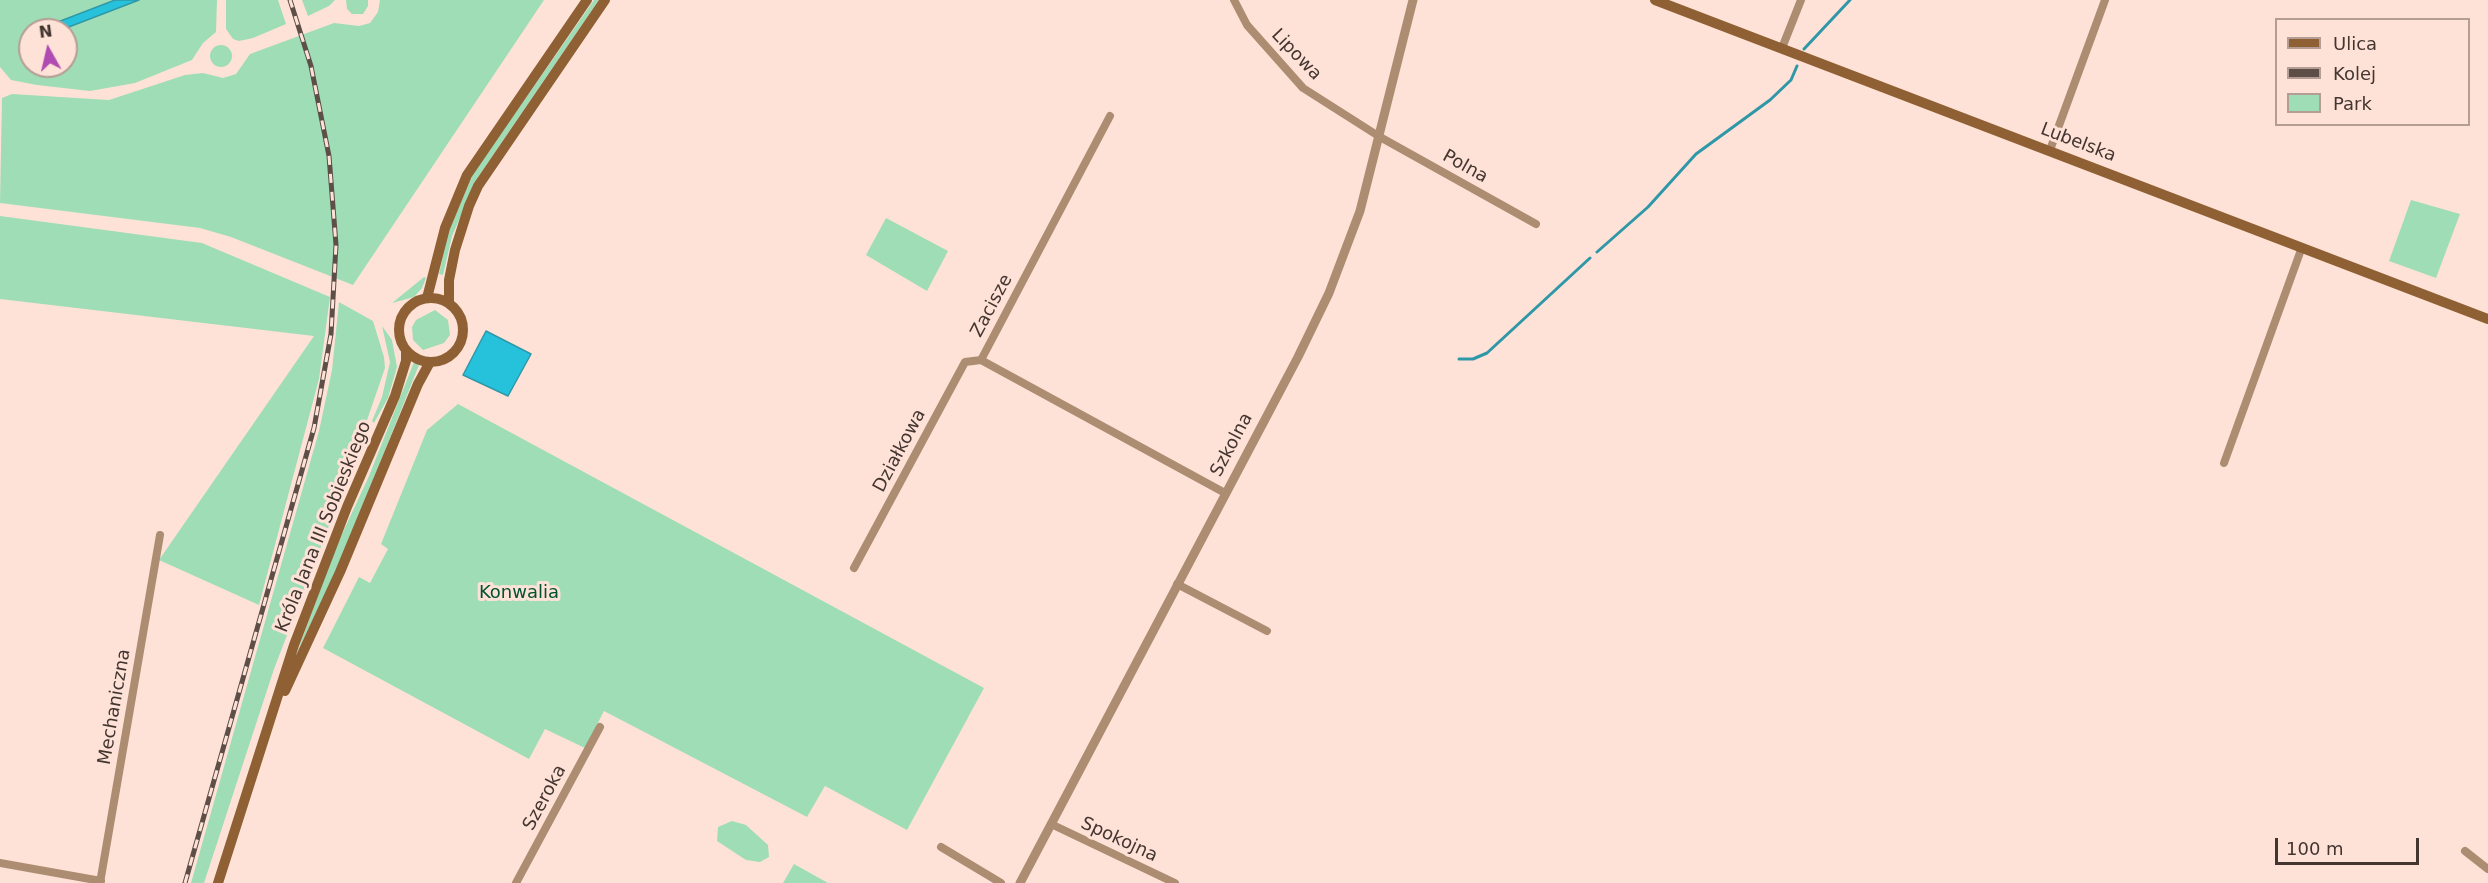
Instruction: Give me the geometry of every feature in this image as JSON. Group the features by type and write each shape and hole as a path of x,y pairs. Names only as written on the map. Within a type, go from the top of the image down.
{"main road":[{"path":"427,298 444,228 467,175 587,0"},
{"path":"449,303 449,280 455,250 478,186 605,0"},
{"name":"Lubelska","path":"1655,0 2488,319"},
{"path":"427,298 438,298 449,303 461,317 462,340 452,355 430,362 415,358 406,351 399,335 401,318 412,303 427,298"},
{"name":"Króla Jana III Sobieskiego","path":"218,883 294,645 347,507 395,396 406,361 406,351"},
{"name":"Króla Jana III Sobieskiego","path":"273,716 334,584 417,384 430,362"}],"street":[{"name":"Lipowa","path":"1234,0 1247,25 1302,88 1380,138"},
{"name":"Szkolna","path":"1020,883 1329,292 1356,225 1380,138 1413,0"},
{"path":"1782,48 1801,0"},
{"path":"2050,150 2105,0"},
{"name":"Zacisze","path":"1110,116 981,360 1225,493"},
{"name":"Polna","path":"1380,138 1536,224"},
{"path":"2224,464 2301,247"},
{"name":"Działkowa","path":"854,568 965,362 981,360"},
{"name":"Mechaniczna","path":"100,882 160,535"},
{"path":"1177,584 1267,632"},
{"name":"Szeroka","path":"516,883 600,726"},
{"name":"Spokojna","path":"1051,824 1175,883"},
{"path":"940,847 1001,883"},
{"path":"2465,852 2488,868"},
{"path":"0,863 100,882"}],"green space":[{"path":"0,0 217,0 216,32 203,43 192,60 135,83 90,91 11,80 0,67"},
{"path":"226,0 278,0 286,24 253,38 239,41 233,39 226,29"},
{"path":"302,0 335,0 329,6 308,16"},
{"path":"346,0 368,0 368,6 363,14 352,14 347,9"},
{"path":"380,0 544,0 353,285 231,237 200,228 0,203 2,98 12,94 109,100 185,75 203,73 223,78 236,74 250,54 334,23 359,26 370,23 378,12"},
{"path":"594,0 599,0 478,177 452,236 443,275 439,274 448,233 473,174"},
{"path":"221,45 229,48 232,56 229,64 221,67 213,64 210,56 213,48"},
{"path":"2411,200 2460,214 2436,278 2389,261"},
{"path":"0,216 202,243 330,297 319,379 259,605 159,560 314,336 0,299"},
{"path":"886,218 948,251 927,291 866,255"},
{"path":"424,277 426,278 422,288 414,297 392,303"},
{"path":"339,302 373,321 385,368 345,484 274,669 204,883 191,883 319,431 332,370"},
{"path":"435,310 448,320 450,335 444,343 423,350 413,340 412,327 416,320"},
{"path":"382,326 392,340 397,367 388,398 374,423 372,421 382,397 390,362"},
{"path":"414,362 419,365 342,558 296,655 336,547 369,476"},
{"name":"Konwalia","path":"458,404 984,688 907,830 825,786 807,817 604,711 585,748 545,729 529,759 323,648 359,577 370,583 388,549 381,544 427,430"},
{"path":"732,821 746,825 768,845 769,857 760,862 746,860 717,841 718,827"},
{"path":"794,864 828,883 783,883"}],"water":[{"path":"115,0 139,0 78,23 78,18 68,18"},
{"path":"486,331 531,354 508,396 463,375"}],"waterway":[{"path":"1804,49 1850,0"},
{"path":"1597,252 1648,207 1696,154 1770,100 1791,80 1797,66"},
{"path":"1459,359 1473,359 1487,353 1590,258"}],"railway":[{"path":"185,883 314,428 331,334 336,245 329,156 311,66 290,0"}]}
